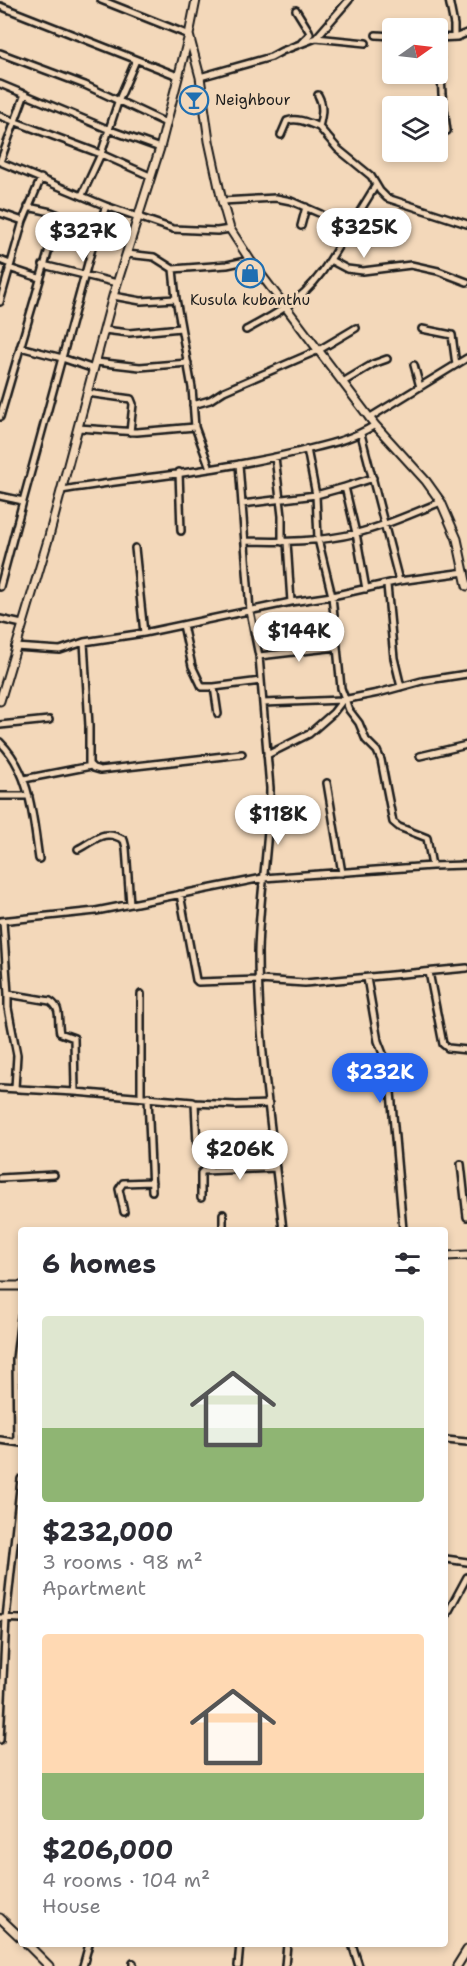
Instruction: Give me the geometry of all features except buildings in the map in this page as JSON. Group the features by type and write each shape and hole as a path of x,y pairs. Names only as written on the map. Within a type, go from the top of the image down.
{"street":[{"path":"101,0 189,35"},
{"path":"0,701 61,490 113,296 160,148 196,0"},
{"path":"316,38 349,0"},
{"path":"449,0 454,37"},
{"path":"0,6 178,76"},
{"path":"296,10 310,34 301,43"},
{"path":"448,37 467,33"},
{"path":"189,35 200,76 209,141 230,229 250,260 369,418 426,481 441,502 458,539 467,586"},
{"path":"376,35 382,35"},
{"path":"200,76 271,57 316,38 366,43"},
{"path":"0,53 85,85 166,123"},
{"path":"82,195 101,154 118,102 136,60"},
{"path":"0,84 110,130 160,148"},
{"path":"25,94 0,162 106,206 173,230 230,229"},
{"path":"318,95 322,103 322,115 318,127"},
{"path":"0,116 101,154 150,176"},
{"path":"281,135 287,121 291,119 318,127 338,148 364,168 387,198 467,224"},
{"path":"0,302 2,286 40,178"},
{"path":"246,330 287,308 315,281 376,185"},
{"path":"222,201 276,198 321,214"},
{"path":"0,588 97,230 106,206"},
{"path":"28,207 132,239"},
{"path":"302,226 306,207"},
{"path":"0,213 23,221"},
{"path":"0,417 59,215"},
{"path":"127,254 154,257 173,269 227,265 250,260"},
{"path":"0,260 39,278"},
{"path":"330,260 347,269 363,271 411,265 438,271 467,282"},
{"path":"43,265 117,283"},
{"path":"173,269 188,363 195,427 210,468"},
{"path":"113,296 141,301 176,299"},
{"path":"104,330 129,333 181,327"},
{"path":"193,405 210,400 224,391 319,350 356,328"},
{"path":"422,329 452,335 456,365"},
{"path":"20,346 95,365 140,367 188,363"},
{"path":"369,418 467,358"},
{"path":"343,382 373,364 387,359"},
{"path":"414,364 420,387"},
{"path":"87,393 131,399 133,404 130,432"},
{"path":"61,490 275,457 346,440 375,425"},
{"path":"78,428 130,432 195,427"},
{"path":"361,434 399,581"},
{"path":"307,449 316,495 318,539 332,596 344,699 359,723 366,740 381,760 393,822 399,827 427,838 432,866"},
{"path":"275,457 291,602"},
{"path":"240,464 250,611 259,656 270,809 259,922 259,980 264,1069 284,1227"},
{"path":"179,472 181,531"},
{"path":"242,504 316,495 373,478"},
{"path":"345,487 366,589"},
{"path":"0,496 23,501"},
{"path":"245,541 284,542 356,533 441,502"},
{"path":"135,548 144,633"},
{"path":"15,647 60,650 84,642 144,633 399,581 465,572"},
{"path":"387,585 394,658 401,687"},
{"path":"0,619 22,624"},
{"path":"183,625 192,666 202,687 261,681"},
{"path":"84,642 89,764 91,766"},
{"path":"259,656 337,647"},
{"path":"263,703 344,699 422,681 467,674"},
{"path":"214,687 218,714"},
{"path":"267,755 309,734 333,713 344,699"},
{"path":"0,725 49,720"},
{"path":"0,742 24,779 29,796 39,860"},
{"path":"420,756 467,745"},
{"path":"24,779 91,766 100,770 242,754"},
{"path":"327,783 342,873"},
{"path":"0,796 29,796"},
{"path":"78,849 99,837 110,834 124,840 130,904"},
{"path":"15,1088 17,1055 8,1008 2,921 96,911 263,878 467,865"},
{"path":"180,894 197,981 259,980 305,983 467,968"},
{"path":"429,972 443,1044 448,1048 467,1050"},
{"path":"366,978 378,1041 389,1069 403,1227"},
{"path":"8,994 56,1004 60,1033 74,1038 75,1092"},
{"path":"141,994 141,1097"},
{"path":"0,1008 8,1008"},
{"path":"0,1088 148,1097 195,1103 269,1104"},
{"path":"148,1097 152,1191"},
{"path":"195,1103 197,1146"},
{"path":"461,1164 467,1217"},
{"path":"201,1198 200,1178 203,1171 276,1168"},
{"path":"0,1178 54,1175"},
{"path":"124,1212 119,1189 123,1183 152,1182"},
{"path":"223,1214 223,1227"},
{"path":"448,1256 467,1255"},
{"path":"0,1286 18,1286"},
{"path":"18,1342 16,1359 18,1414"},
{"path":"0,1440 18,1442"},
{"path":"448,1440 467,1442"},
{"path":"0,1740 3,1618 18,1502"},
{"path":"448,1559 467,1562"},
{"path":"448,1612 467,1577"},
{"path":"3,1618 18,1619"},
{"path":"0,1918 18,1935"},
{"path":"33,1947 49,1966"},
{"path":"83,1966 88,1947"},
{"path":"238,1966 240,1947"},
{"path":"285,1966 287,1947"},
{"path":"353,1947 359,1966"},
{"path":"457,1966 467,1950"}],"place":[{"name":"Neighbour","path":"194,100"},
{"name":"Kusula kubanthu","path":"250,273"}]}
